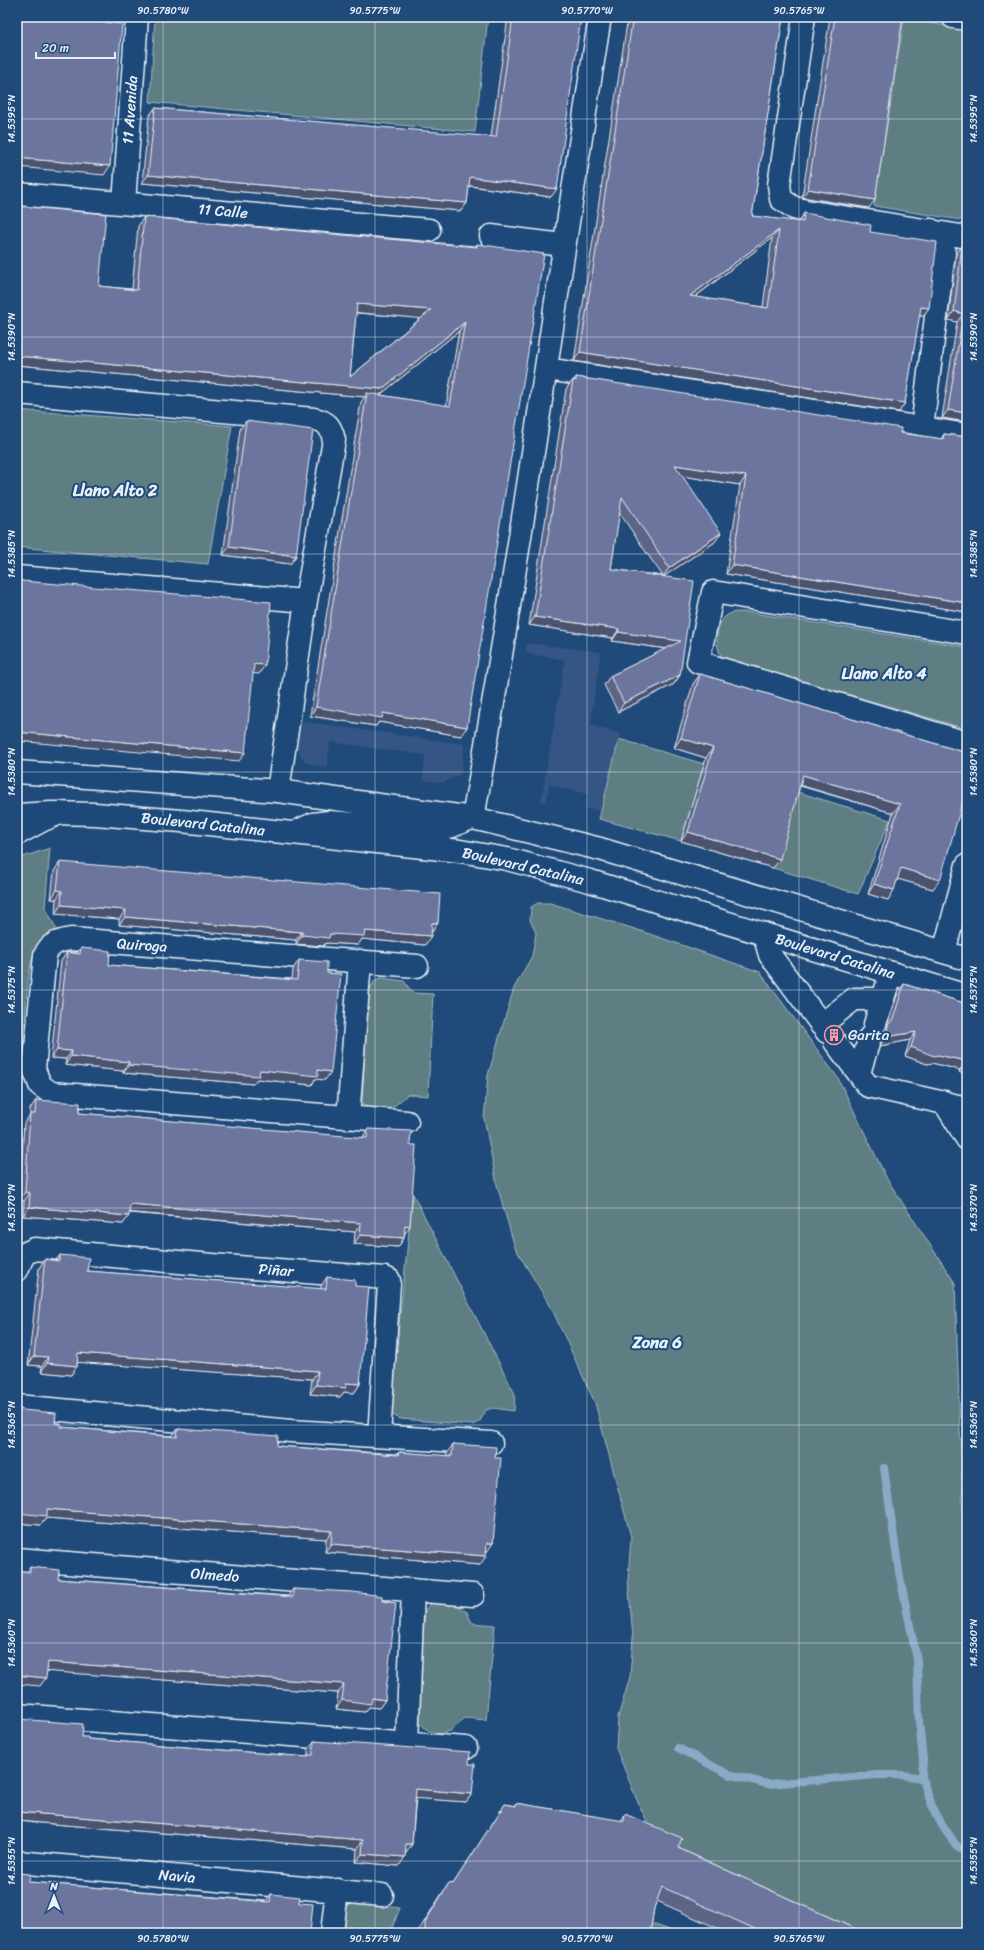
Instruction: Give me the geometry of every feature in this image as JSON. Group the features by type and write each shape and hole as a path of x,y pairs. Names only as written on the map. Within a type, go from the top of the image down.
{"street":[{"name":"11 Avenida","path":"124,202 137,17"},
{"path":"473,818 546,369 563,245 600,17"},
{"path":"804,17 778,185 781,199 794,208 806,211 967,237"},
{"path":"953,17 967,19"},
{"name":"11 Calle","path":"17,194 124,202 430,230"},
{"path":"922,428 944,253 942,239 931,230"},
{"path":"490,236 563,245"},
{"path":"546,369 967,435"},
{"path":"17,394 323,421 332,428 334,440 306,601 278,791"},
{"path":"17,577 306,601"},
{"path":"967,633 713,592 698,662 967,743"},
{"path":"17,772 278,791 473,818 600,849 967,959"},
{"path":"17,834 60,813"},
{"name":"Boulevard Catalina","path":"17,815 60,813 95,814 181,821 460,851 507,859 590,881 967,996"},
{"path":"293,834 313,824 328,822 435,830 447,828 473,818"},
{"path":"944,952 967,865"},
{"path":"764,934 770,954 827,1033 859,1072 868,1086 967,1108"},
{"name":"Quiroga","path":"407,1122 51,1093 40,1085 26,1068 44,961 48,947 59,941 71,939 417,966"},
{"path":"348,1118 360,962"},
{"path":"859,1072 891,973"},
{"path":"827,1033 854,999 883,999"},
{"path":"944,1102 967,1139"},
{"name":"Piñar","path":"17,1269 24,1254 35,1249 212,1265 384,1278 389,1280 379,1436"},
{"path":"17,1406 291,1431 491,1443"},
{"name":"Olmedo","path":"17,1560 473,1595"},
{"path":"407,1744 412,1590"},
{"path":"17,1715 466,1748"},
{"name":"Navia","path":"17,1862 382,1895"},
{"path":"332,1933 337,1890"}],"shaded area":[{"path":"527,643 601,652 590,725 621,734 600,811 585,808 588,794 549,785 546,802 541,802 565,660 526,653"},
{"path":"299,721 464,744 461,774 443,783 423,780 425,755 330,742 327,767 306,763 298,750"}],"green space":[{"path":"155,17 488,17 475,132 150,102"},
{"path":"904,19 967,29 967,221 874,206"},
{"path":"17,410 232,426 208,564 17,547"},
{"path":"735,612 747,612 967,647 967,729 723,658 718,648 718,630 722,620"},
{"path":"619,739 704,764 681,841 599,819"},
{"path":"794,791 890,820 858,894 773,868"},
{"path":"50,848 45,907 58,932 41,941 35,950 31,962 29,977 22,1051 17,1054 17,859"},
{"path":"538,903 550,903 635,929 760,972 838,1078 887,1179 955,1283 963,1515 967,1531 967,1933 840,1933 680,1852 650,1828 636,1798 616,1748 618,1717 630,1677 633,1638 628,1579 631,1537 595,1403 551,1307 515,1248 497,1185 484,1118 488,1075 514,988 532,956 536,933 530,920 531,907"},
{"path":"382,978 404,981 413,993 433,994 428,1096 408,1094 390,1110 371,1110 362,1103 368,992 375,980"},
{"path":"413,1194 515,1394 514,1411 493,1408 486,1410 480,1421 473,1425 401,1419 394,1416 390,1409"},
{"path":"430,1604 458,1605 467,1612 472,1623 495,1625 486,1720 465,1718 452,1730 445,1733 434,1733 430,1731 421,1725 416,1716 425,1610"},
{"path":"357,1903 400,1908 390,1933 342,1933 345,1909 348,1905"},
{"path":"647,1922 678,1933 645,1933"}],"building":[{"path":"17,17 46,17 122,24 110,166 17,158"},
{"path":"513,17 581,17 557,189 470,177 467,203 148,175 155,108 496,137"},
{"path":"633,17 783,17 752,216 803,222 804,213 871,225 870,232 937,242 929,308 921,307 905,403 580,352","holes":["779,230 768,308 690,296"]},
{"path":"835,17 903,17 875,200 808,189"},
{"path":"17,206 106,214 99,286 137,290 144,217 477,247 477,244 544,254 467,727 383,713 382,718 316,707 367,393 450,406 465,322 382,389 17,356","holes":["357,304 431,310 350,377"]},
{"path":"962,246 967,246 967,413 948,410 963,314 954,311"},
{"path":"576,377 901,428 900,433 943,439 944,434 967,437 967,603 732,565 746,476 675,465 721,533 669,568 622,497 611,569 694,581 680,675 624,703 610,676 681,641 618,632 619,629 535,617 573,380 576,381"},
{"path":"246,421 313,430 296,556 229,547"},
{"path":"17,579 22,581 271,602 265,665 254,664 245,753 17,732"},
{"path":"700,674 967,753 967,786 940,880 901,868 894,890 874,884 900,804 803,775 780,859 688,832 713,748 681,738"},
{"path":"60,862 440,894 438,923 432,923 431,936 365,931 364,936 330,934 329,938 302,935 302,932 125,917 126,910 61,905 62,891 57,890"},
{"path":"81,948 110,951 109,965 297,980 299,960 327,962 327,973 341,974 331,1072 318,1070 318,1076 260,1070 259,1076 129,1065 129,1062 71,1056 72,1051 57,1050 67,952 80,954"},
{"path":"904,984 967,1004 967,1064 965,1064 966,1061 938,1055 934,1056 911,1047 916,1032 886,1037 888,1025 893,1019"},
{"path":"36,1100 80,1103 79,1113 367,1138 368,1129 411,1131 410,1145 416,1145 410,1226 405,1225 404,1238 360,1235 361,1223 130,1204 129,1216 29,1207 30,1193 25,1192 30,1114 35,1114"},
{"path":"60,1255 89,1258 87,1271 326,1289 327,1277 355,1280 355,1286 369,1287 360,1384 346,1383 346,1388 316,1385 318,1371 78,1353 77,1366 47,1363 48,1357 34,1356 45,1259 59,1261"},
{"path":"17,1407 22,1410 56,1413 55,1423 61,1424 61,1427 177,1437 178,1429 278,1436 277,1446 398,1455 399,1452 452,1456 453,1444 496,1447 495,1458 501,1458 493,1543 487,1543 486,1556 331,1544 332,1531 47,1509 47,1516 17,1513"},
{"path":"30,1567 59,1570 58,1579 293,1597 293,1589 353,1592 382,1596 382,1601 396,1603 385,1700 372,1698 371,1704 342,1700 344,1684 48,1662 46,1678 17,1675 17,1570 30,1572"},
{"path":"17,1719 83,1724 82,1737 88,1737 88,1739 308,1757 308,1755 313,1755 314,1741 470,1752 469,1764 475,1764 472,1794 416,1789 412,1844 406,1844 405,1857 362,1854 363,1840 18,1812 17,1820"},
{"path":"516,1803 624,1821 625,1814 682,1838 678,1848 864,1933 764,1933 662,1887 654,1908 650,1933 425,1933 425,1922 449,1883 453,1884 505,1804 516,1806"},
{"path":"17,1873 30,1874 29,1882 270,1902 271,1894 300,1897 299,1903 313,1904 310,1933 17,1933"}],"waterway":[{"path":"884,1468 899,1572 917,1660 919,1721 923,1760 922,1778 935,1814 956,1845 967,1853"},
{"path":"678,1748 728,1774 768,1784 877,1775 903,1775 922,1778"}],"place":[{"name":"Garita","path":"834,1035"}],"district":[{"name":"Llano Alto 2","path":"115,490"},
{"name":"Llano Alto 4","path":"884,673"},
{"name":"Zona 6","path":"657,1342"}]}
